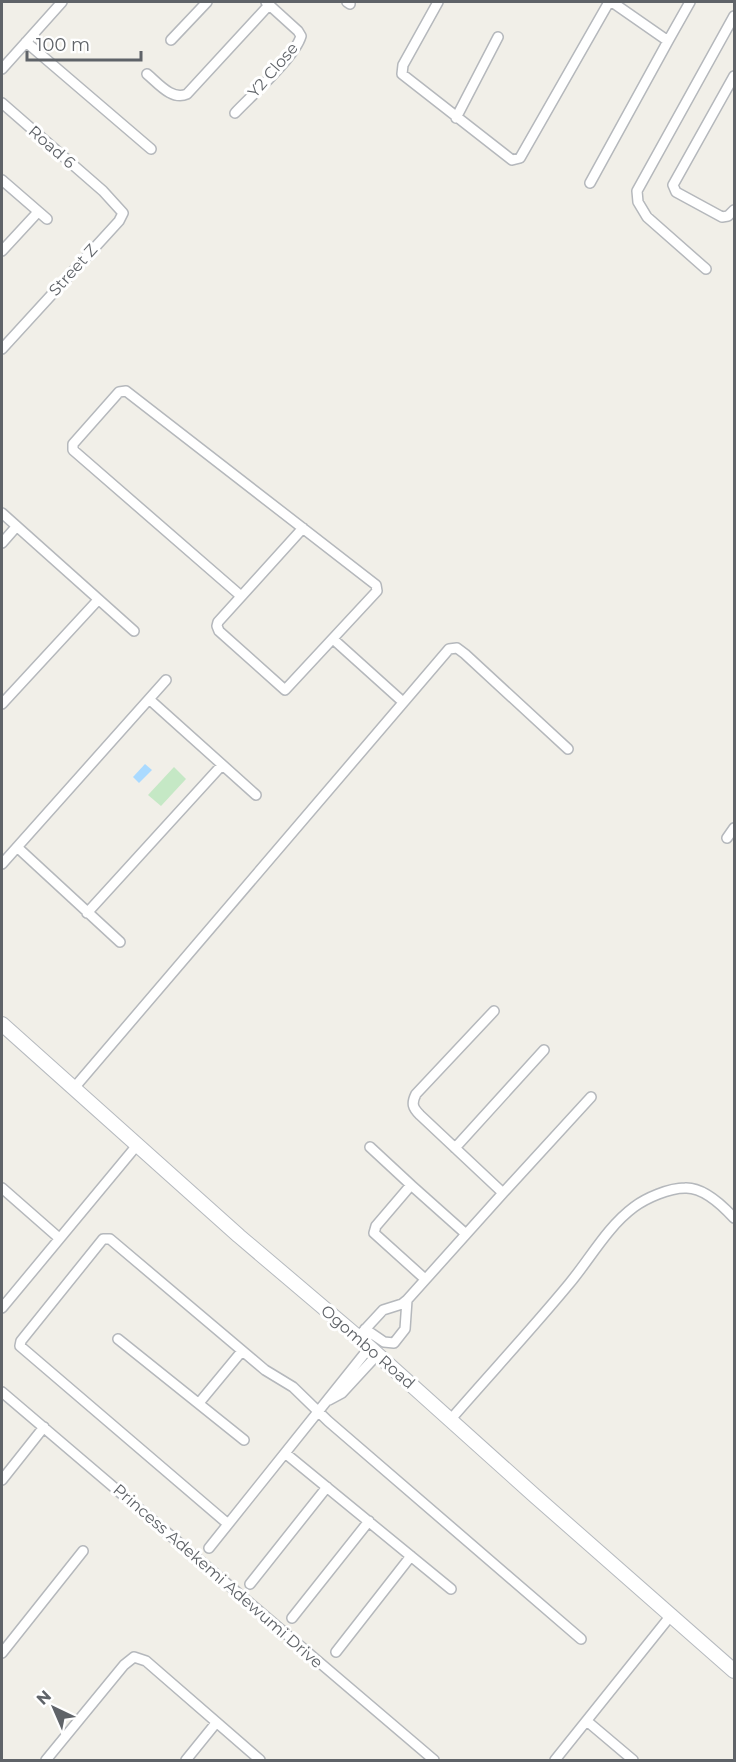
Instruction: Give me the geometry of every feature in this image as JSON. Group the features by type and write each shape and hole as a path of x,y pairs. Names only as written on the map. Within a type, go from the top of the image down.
{"main road":[{"name":"Ogombo Road","path":"2,1024 239,1236 362,1333 373,1352 735,1671"}],"street":[{"path":"2,69 62,2"},
{"path":"171,40 207,2"},
{"path":"438,2 403,65 402,75 512,160 520,158 610,2 668,41"},
{"path":"590,183 690,2"},
{"path":"147,74 174,96 187,94 268,3"},
{"name":"Y2 Close","path":"235,113 300,41 301,36 298,31 268,3"},
{"path":"706,269 647,217 638,202 638,191 735,16"},
{"path":"456,118 498,36"},
{"path":"26,42 151,149"},
{"path":"735,76 673,185 676,192 722,217 728,216 735,210"},
{"name":"Road 6","path":"2,103 103,191"},
{"path":"2,180 46,219"},
{"name":"Street Z","path":"2,349 123,215 123,211 103,191"},
{"path":"2,251 38,212"},
{"path":"241,596 73,450 73,444 119,392 126,391 303,528 378,588 287,689 282,689 219,631 217,626 218,622 303,528"},
{"path":"2,513 134,631"},
{"path":"2,543 16,527"},
{"path":"2,704 98,600"},
{"path":"333,639 403,702"},
{"path":"74,1088 447,651 454,647 471,660 568,749"},
{"path":"2,864 166,680"},
{"path":"149,699 256,795"},
{"path":"87,913 222,765"},
{"path":"727,838 735,828"},
{"path":"17,847 120,942"},
{"path":"494,1011 416,1094 412,1102 420,1115 503,1193"},
{"path":"455,1148 544,1050"},
{"path":"407,1300 405,1329 394,1343 384,1342 362,1333 382,1310 402,1304 407,1300 591,1097"},
{"path":"2,1308 138,1144"},
{"path":"370,1147 466,1234"},
{"path":"411,1185 374,1229 377,1237 425,1280"},
{"path":"2,1188 59,1238"},
{"path":"451,1419 569,1284 616,1224 634,1207 667,1192 693,1188 716,1202 735,1218"},
{"path":"228,1524 22,1349 20,1344 100,1242 107,1238 242,1351 272,1375 284,1380 343,1434 581,1639"},
{"path":"118,1339 244,1440"},
{"path":"199,1402 242,1351"},
{"path":"209,1548 320,1412 335,1389 373,1352"},
{"name":"Princess Adekemi Adewumi Drive","path":"2,1392 434,1761"},
{"path":"2,1480 44,1427"},
{"path":"285,1453 451,1588"},
{"path":"250,1584 327,1487"},
{"path":"292,1618 369,1521"},
{"path":"2,1653 83,1551"},
{"path":"336,1653 411,1556"},
{"path":"555,1761 672,1614"},
{"path":"46,1761 124,1665 134,1657 146,1661 261,1761"},
{"path":"588,1722 633,1761"},
{"path":"186,1761 216,1723"}],"green space":[{"path":"174,767 186,779 161,806 148,795"}],"water":[{"path":"145,764 152,770 139,783 133,777"}]}
